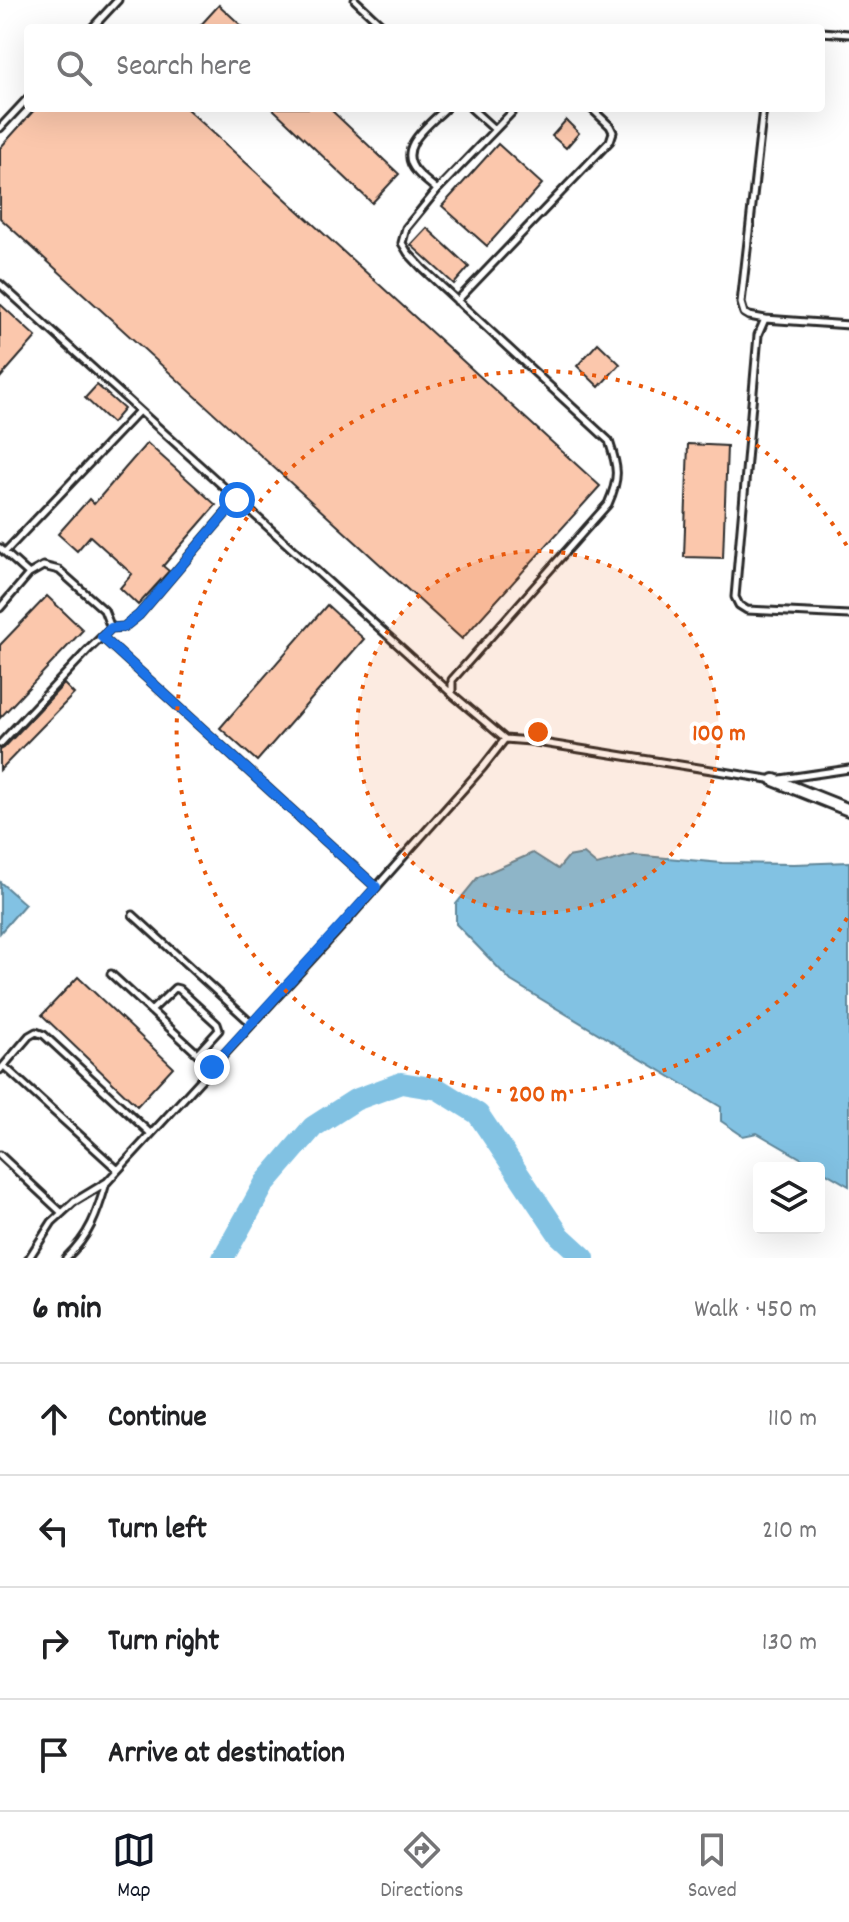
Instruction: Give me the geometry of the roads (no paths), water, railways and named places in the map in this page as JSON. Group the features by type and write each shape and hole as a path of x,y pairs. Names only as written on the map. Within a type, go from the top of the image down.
{"street":[{"path":"774,780 849,810"}],"lane":[{"path":"96,24 118,0"},
{"path":"355,0 381,24"},
{"path":"825,32 849,34"},
{"path":"0,128 24,102"},
{"path":"437,190 415,170 409,155 412,144 442,112"},
{"path":"475,112 494,129"},
{"path":"452,694 452,680 608,504 617,485 617,463 609,441 422,268 402,243 406,228 437,190 512,112"},
{"path":"457,301 610,141 613,132 610,126 595,112"},
{"path":"763,112 741,303 744,313 765,319 849,325"},
{"path":"0,284 505,739 774,780 849,769"},
{"path":"765,319 758,335 735,597 739,605 747,610 849,615"},
{"path":"29,574 2,550 139,411"},
{"path":"0,744 111,628 124,627 139,615 237,500"},
{"path":"0,608 29,574 43,566 59,570 104,610 111,628"},
{"path":"102,637 376,887"},
{"path":"29,1258 52,1222 74,1202 107,1182 376,887 505,739"},
{"path":"133,915 252,1024"},
{"path":"111,974 212,1067"},
{"path":"151,1011 170,991 179,989 217,1024 219,1030 198,1054"},
{"path":"118,1170 2,1068 29,1036 36,1032 44,1035 151,1134"},
{"path":"0,1155 62,1213"},
{"path":"66,1258 79,1246 96,1219 107,1182"}],"water":[{"path":"533,853 558,869 568,857 584,854 597,865 634,855 722,863 849,862 849,1186 825,1172 825,1162 807,1162 757,1133 743,1136 721,1121 721,1107 511,981 456,924 456,904 478,877"},
{"path":"0,882 25,904 0,933"}],"waterway":[{"path":"223,1258 265,1183 313,1127 355,1100 401,1083 438,1089 478,1114 560,1236 584,1258"}]}
